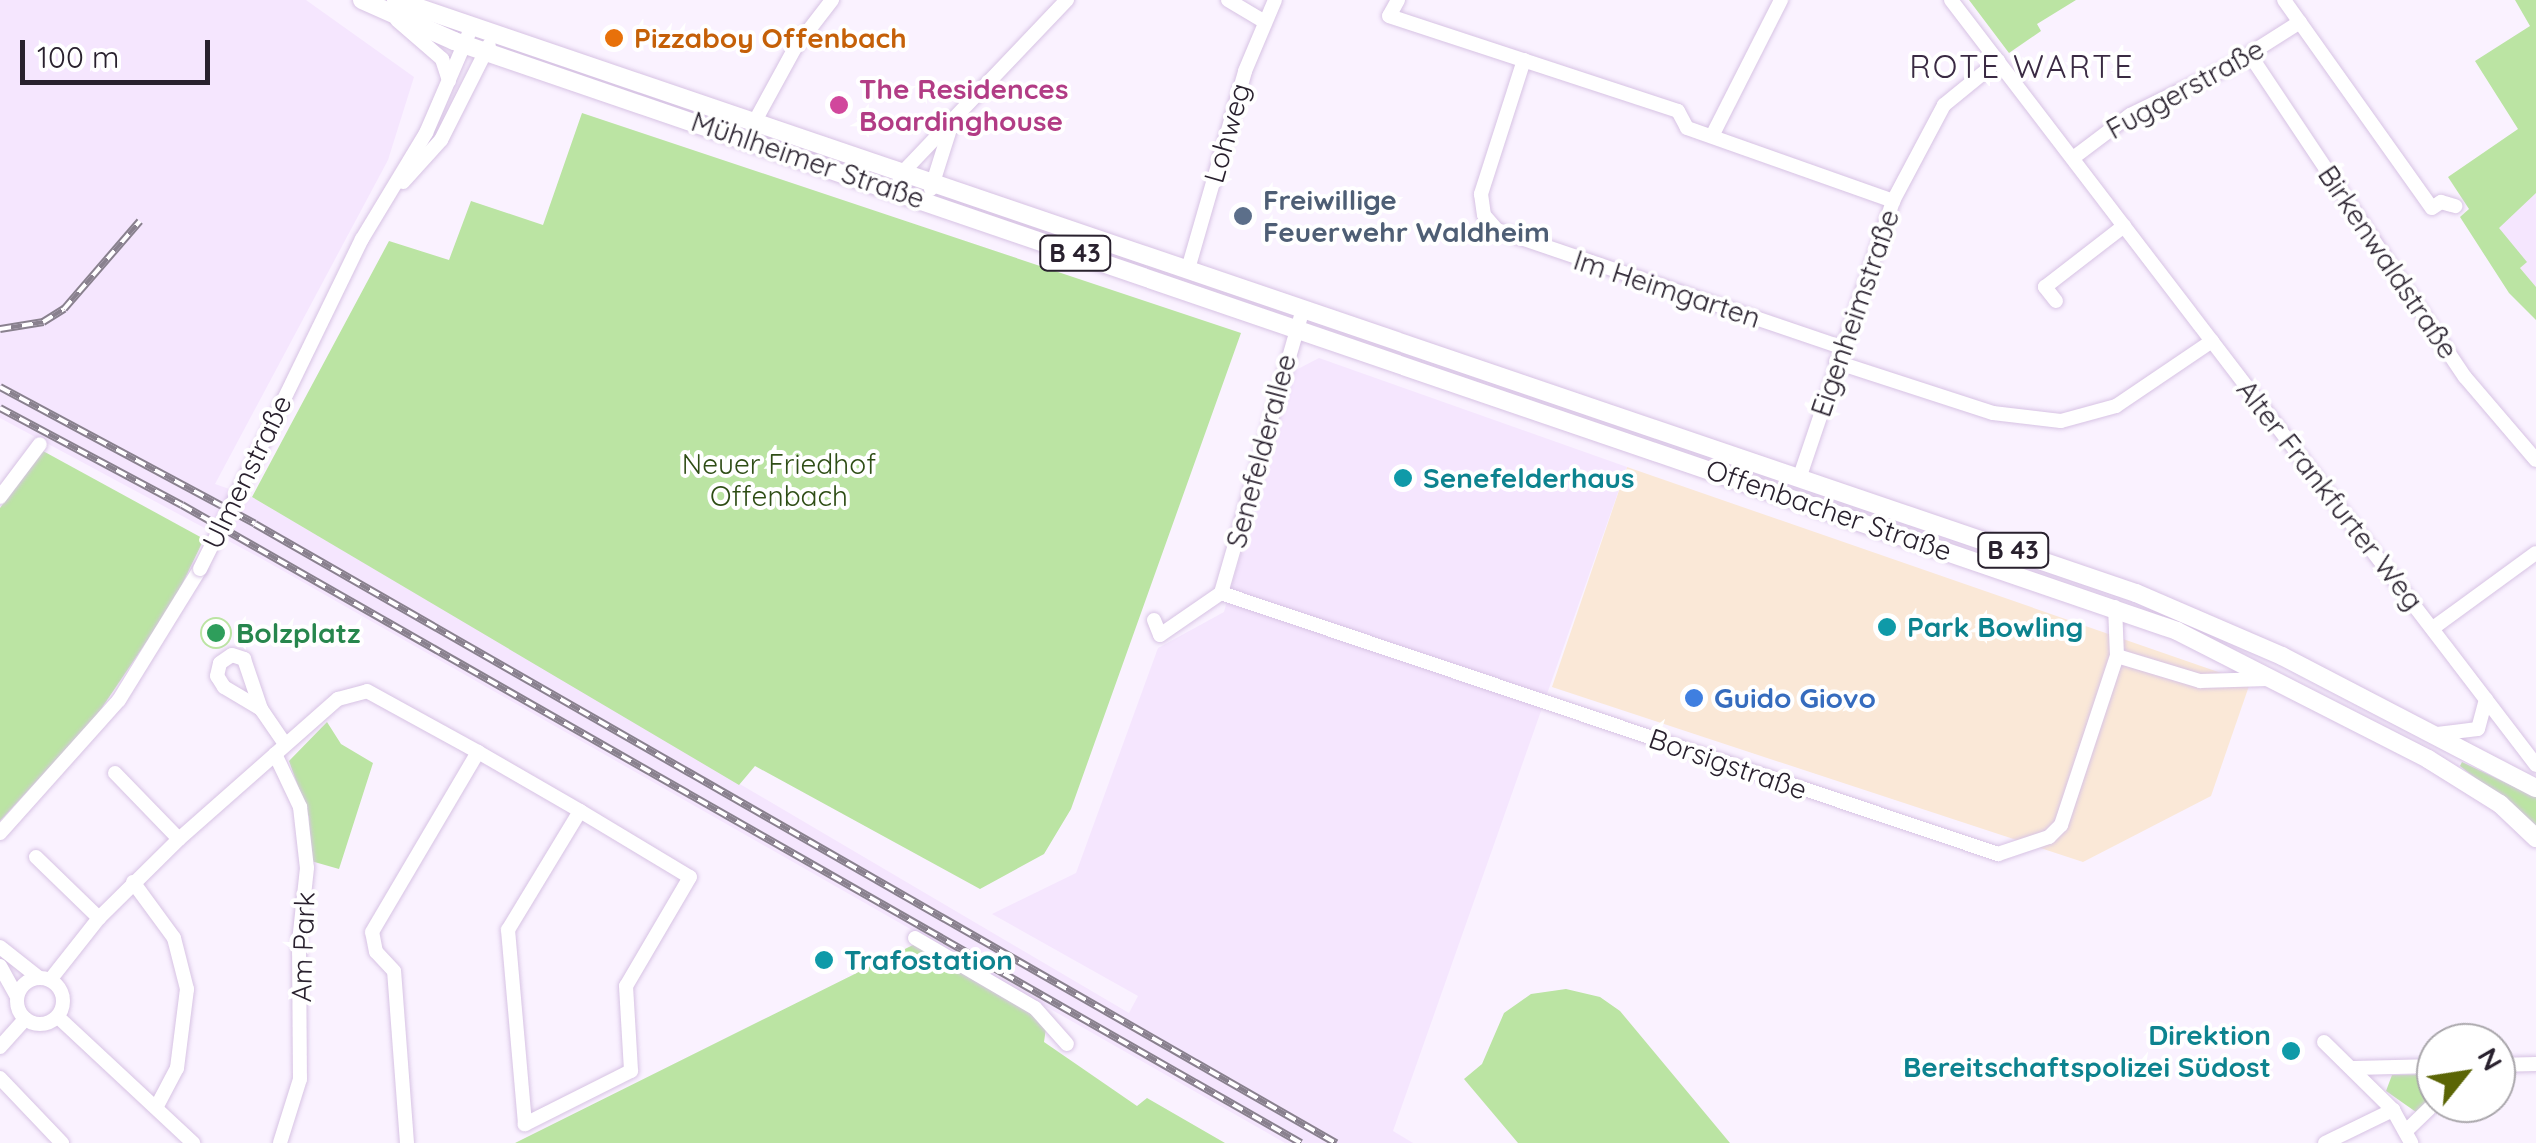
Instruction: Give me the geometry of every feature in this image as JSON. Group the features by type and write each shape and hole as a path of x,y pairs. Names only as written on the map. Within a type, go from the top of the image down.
{"main road":[{"name":"Mühlheimer Straße","path":"362,0 397,20 468,35"},
{"name":"Mühlheimer Straße","path":"397,0 490,43 931,191 1259,294"},
{"name":"Mühlheimer Straße","path":"490,43 754,121 900,180"},
{"name":"Mühlheimer Straße","path":"931,191 954,210 1256,315"},
{"name":"Offenbacher Straße","path":"1259,294 2180,610 2536,788"},
{"name":"Offenbacher Straße","path":"1256,315 2115,608 2281,678 2476,788 2536,838"}],"street":[{"path":"754,121 795,48 832,0"},
{"path":"900,180 1067,0"},
{"path":"1228,0 1265,22"},
{"name":"Lohweg","path":"1188,269 1275,0"},
{"path":"1398,0 1389,16 1678,110 1688,128 1893,200"},
{"path":"1712,136 1781,0"},
{"name":"Alter Frankfurter Weg","path":"1951,0 2536,765"},
{"path":"2284,0 2432,208 2440,202 2455,206"},
{"path":"397,20 442,59 450,82"},
{"name":"Fuggerstraße","path":"2072,158 2140,109 2250,55 2300,22"},
{"name":"Ulmenstraße","path":"0,833 120,700 200,569 362,239 392,194 450,82 468,35"},
{"path":"392,194 441,140 490,43"},
{"name":"Birkenwaldstraße","path":"2250,55 2457,366 2536,460"},
{"name":"Im Heimgarten","path":"1524,60 1481,194 1484,215 1497,230 1992,412 2061,421 2116,406 2212,341"},
{"name":"Eigenheimstraße","path":"1798,480 1893,200 1944,105 1998,61"},
{"path":"931,191 952,123"},
{"path":"2056,301 2045,287 2124,226"},
{"name":"Senefelderallee","path":"1222,592 1302,310"},
{"path":"0,497 40,444"},
{"path":"2433,628 2536,553"},
{"path":"1154,620 1160,636 1222,592"},
{"name":"Borsigstraße","path":"1222,592 1998,854 2049,837 2060,825 2118,656 2115,608"},
{"path":"2118,656 2200,681 2281,678"},
{"path":"17,997 44,978 133,882 179,839 338,699 356,690 376,694 580,811 690,878 626,986 631,1070 525,1124 508,930 580,811"},
{"path":"2426,732 2472,732 2484,720 2486,699"},
{"name":"Am Park","path":"262,708 300,807 307,868 298,961 300,1079 280,1143"},
{"path":"406,1143 394,972 376,952 372,932 478,752"},
{"path":"115,773 179,839"},
{"path":"36,857 99,918"},
{"path":"133,882 174,938 187,989 177,1068 156,1108"},
{"path":"915,938 1035,1008 1067,1044"},
{"path":"0,947 63,994 58,1017"},
{"path":"0,966 26,1020"},
{"path":"58,1017 193,1143"},
{"path":"26,1020 42,1025 58,1017"},
{"path":"0,1047 26,1020"},
{"path":"2324,1042 2393,1110 2409,1137"},
{"path":"2354,1068 2416,1066"},
{"path":"0,1078 62,1143"},
{"path":"2325,1143 2393,1110"}],"shaded area":[{"path":"0,0 306,0 414,77 388,160 215,484 252,497 1129,1013 1138,996 992,914 1076,873 1158,648 1224,612 1294,371 1319,358 1627,467 1393,1131 1413,1143 1285,1143 264,560 0,418"},
{"path":"2536,193 2536,287 2520,268 2526,262 2498,228"},
{"path":"1627,467 2250,683 2211,796 2083,862 1552,687"}],"green space":[{"path":"1969,0 2076,0 2037,24 2041,31 2009,53"},
{"path":"2515,0 2536,0 2536,193 2499,228 2527,262 2520,268 2536,287 2536,320 2509,293 2460,217 2469,209 2448,177 2518,129 2475,61 2530,26"},
{"name":"Neuer Friedhof Offenbach","path":"582,113 1241,333 1071,809 1044,854 980,889 755,766 739,785 252,497 389,241 449,260 471,201 543,225"},
{"path":"43,451 204,539 174,601 95,718 0,821 0,508"},
{"name":"Bolzplatz","path":"216,617 227,622 232,633 227,644 216,649 205,644 200,633 205,622"},
{"path":"327,722 341,744 373,763 339,869 311,861 309,817 289,761"},
{"path":"2462,762 2536,797 2536,826 2460,766"},
{"path":"917,943 1047,1021 1044,1042 1137,1106 1147,1098 1225,1143 515,1143"},
{"path":"1566,989 1600,997 1620,1011 1730,1143 1518,1143 1464,1079 1482,1064 1504,1013 1531,994"},
{"path":"2416,1074 2416,1112 2386,1091 2392,1075"}],"railway":[{"path":"0,329 43,322 64,309 140,221"},
{"path":"0,387 255,524 1336,1143"},
{"path":"0,408 182,505 1301,1143"}],"place":[{"name":"Pizzaboy Offenbach","path":"614,38"},
{"name":"The Residences Boardinghouse","path":"839,105"},
{"name":"Freiwillige Feuerwehr Waldheim","path":"1243,216"},
{"name":"Senefelderhaus","path":"1403,478"},
{"name":"Park Bowling","path":"1887,627"},
{"name":"Bolzplatz","path":"216,633"},
{"name":"Guido Giovo","path":"1694,698"},
{"name":"Trafostation","path":"824,960"},
{"name":"Direktion Bereitschaftspolizei Südost","path":"2291,1051"}],"district":[{"name":"ROTE WARTE","path":"2022,66"}]}
